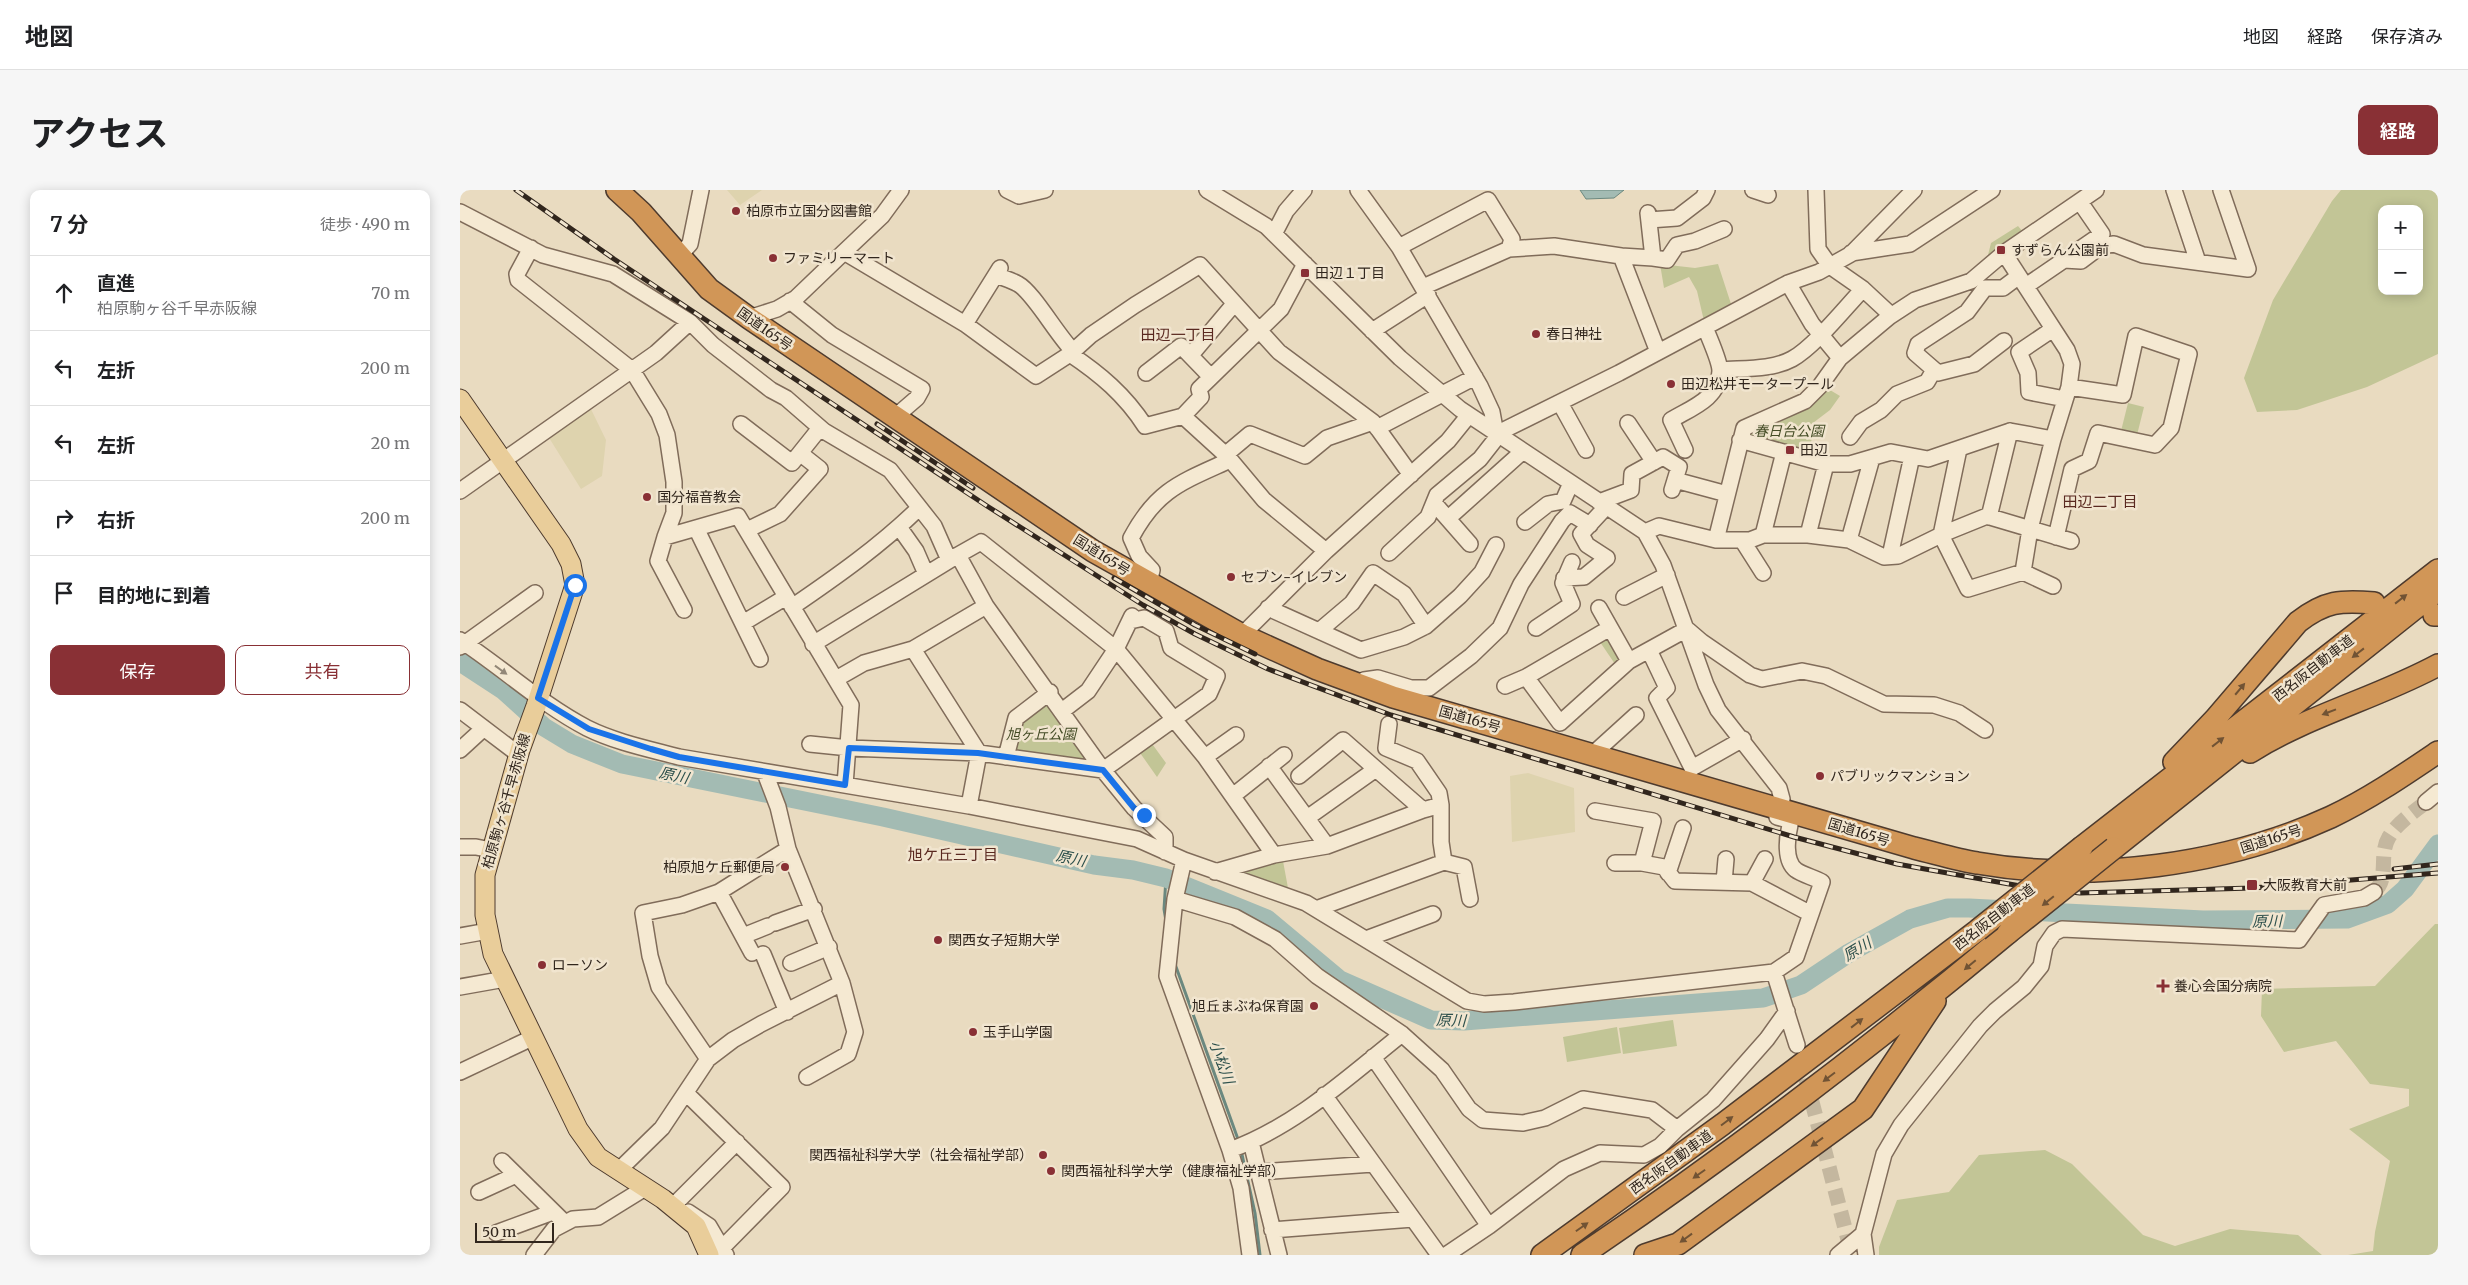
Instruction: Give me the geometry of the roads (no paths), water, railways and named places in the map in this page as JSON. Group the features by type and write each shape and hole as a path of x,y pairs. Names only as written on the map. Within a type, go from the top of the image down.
{"highway":[{"name":"国道165号","path":"617,190 641,212 709,289 895,418 1093,551 1242,635 1317,669 1393,697 1914,848 1976,864 2032,870 2115,868 2212,856 2275,839 2334,816 2386,786 2438,752"},
{"name":"西名阪自動車道","path":"1542,1255 1754,1101 1978,930 2438,570"},
{"name":"西名阪自動車道","path":"1582,1255 1740,1144 1946,984 2438,590"},
{"path":"2082,847 2184,752 2298,622 2317,609 2338,602 2374,603"},
{"path":"2114,848 2230,764 2271,739 2316,716 2400,684 2438,665"},
{"path":"1645,1255 1678,1244 1863,1109 1946,984"}],"main road":[{"name":"柏原駒ヶ谷千早赤阪線","path":"460,399 561,544 571,564 575,585 519,752 485,875 485,914 493,954 578,1129 598,1157 645,1188 669,1201 696,1226 719,1252"}],"street":[{"path":"680,256 690,244 700,190"},
{"path":"749,318 777,309 790,301 882,216 901,190"},
{"path":"1007,190 1019,196 1045,190"},
{"path":"535,593 461,643 537,702 589,729 679,757 727,764 767,777 845,785 969,806 1137,839 1165,852 1183,865 1216,872 1306,903 1466,1001 1484,1004 1775,976 1796,957 1822,882 1796,870 1789,860 1788,835 1790,825 1788,820 1777,817 1782,799 1779,788 1743,739 1718,710 1706,685 1666,575 1645,532 1522,452 1442,394 1372,331 1266,226 1207,190"},
{"path":"1274,234 1286,211 1304,190"},
{"path":"1358,190 1399,247 1475,377 1492,412 1497,435"},
{"path":"1652,258 1649,216 1677,218 1703,198 1707,190"},
{"path":"1753,190 1768,195"},
{"path":"1816,190 1818,250 1830,266 1863,289 1891,315"},
{"path":"1389,553 1428,517 1438,496 1480,459 1497,435 1788,283 1830,266 1852,253 1914,190"},
{"path":"1852,253 1910,244 1992,190"},
{"path":"1716,540 1744,428 1805,401 1820,386 1840,358 1891,315 1915,300 1971,281 2004,252 2096,190"},
{"path":"2174,190 2198,262"},
{"path":"2064,260 2081,261 2101,246 2114,244 2143,254 2248,269 2221,190"},
{"path":"1399,247 1488,200 1512,239 1509,249"},
{"path":"2004,341 1974,364 1938,373 1915,354 1918,344 1967,312 1985,288 2003,288 2022,281 2064,260 2102,234 2080,202"},
{"path":"460,212 543,255 613,274 690,322 713,345 771,390 786,398 820,428 890,470 934,526 986,606 1050,692 1103,770 1134,808 1165,837 1165,852"},
{"path":"1372,331 1425,291 1509,249 1554,246 1621,256 1667,260 1677,245 1695,241 1724,229"},
{"path":"531,248 518,274 518,280 632,370 658,414 667,435 672,458 674,513 658,561 684,610"},
{"path":"844,252 965,324 1036,376 1072,353 1091,335 1135,305 1200,265 1279,352 1375,425 1411,475"},
{"path":"2004,252 2067,350 2072,364 2067,393 2030,529 2023,572"},
{"path":"1621,256 1658,352"},
{"path":"965,324 998,272 1019,284 1028,292 1072,353 1099,374 1130,403 1146,426 1183,416 1201,398 1199,389 1257,330 1281,309 1304,264"},
{"path":"1788,283 1812,324 1840,358"},
{"path":"1720,370 1776,364 1793,359 1820,335 1863,289"},
{"path":"790,301 832,335 922,389 917,398 895,418"},
{"path":"1190,355 1234,304"},
{"path":"460,490 656,353 690,322"},
{"path":"1564,578 1584,578 1607,558 1587,545 1581,534 1590,525 1603,504 1631,490 1632,474 1690,446 1671,420 1710,397 1716,385 1720,370 1705,327"},
{"path":"2053,329 2019,352 2028,373 2029,392 2123,395 2136,336 2189,354 2171,428 2156,445 2098,433 2089,461 2072,469 2056,537"},
{"path":"1146,373 1181,346 1211,377"},
{"path":"1850,437 1861,422 1881,410 1897,394 1927,382 1934,370"},
{"path":"1149,584 1152,570 1139,556 1131,538 1143,515 1172,487 1227,457 1250,434 1305,456 1327,438 1375,425 1475,377"},
{"path":"1560,403 1586,450"},
{"path":"1242,635 1326,551 1448,440 1469,415"},
{"path":"1183,416 1227,457 1264,500 1326,551"},
{"path":"1628,423 1661,461 1678,467 1673,485 1727,494"},
{"path":"741,424 792,463 820,428"},
{"path":"1740,440 1826,464 1850,464 1891,452 1928,459 2010,431 2053,440"},
{"path":"1989,517 2010,431"},
{"path":"1959,449 1941,535 1968,589 2023,572 2053,586"},
{"path":"1454,513 1522,452"},
{"path":"1763,535 1784,452"},
{"path":"746,530 780,514 820,470 801,454"},
{"path":"1890,556 1912,456"},
{"path":"1849,540 1872,458"},
{"path":"1808,535 1826,464"},
{"path":"1524,522 1548,504 1563,501 1571,484"},
{"path":"1434,503 1470,544"},
{"path":"743,622 789,602 844,571 899,527 919,508"},
{"path":"1357,684 1364,680 1378,678 1411,688 1429,688 1471,656 1500,628 1521,584 1562,521 1570,513 1590,525"},
{"path":"665,537 738,516 851,705 845,785"},
{"path":"1645,532 1659,526 1716,540 1742,540 1763,535 1808,535 1849,540 1884,557 1898,556 1941,535 1989,517 2071,541"},
{"path":"899,527 916,551 926,574"},
{"path":"696,528 760,660"},
{"path":"1742,540 1763,573"},
{"path":"813,644 953,557 981,542 1116,648 1205,757 1234,795 1274,855"},
{"path":"1268,608 1361,650 1404,637 1426,626 1460,596 1482,572 1496,545"},
{"path":"1536,628 1572,604 1562,583 1572,562"},
{"path":"1320,631 1352,603 1373,573 1404,594 1426,626"},
{"path":"1624,597 1666,575"},
{"path":"836,679 864,663 913,649 986,606"},
{"path":"1599,608 1629,661"},
{"path":"810,744 849,748 978,753 1103,770 1208,694 1216,676 1171,648 1166,631 1144,618 1131,619 1116,648 1088,691 1062,711"},
{"path":"1505,686 1526,677 1610,628"},
{"path":"1526,677 1560,723 1629,661 1687,629"},
{"path":"1687,629 1702,642 1756,677 1762,679 1802,671 1826,676 1884,704 1934,704 1959,713 1985,730"},
{"path":"913,649 978,753 969,806"},
{"path":"1649,650 1668,688 1657,698 1692,768 1743,739"},
{"path":"1006,757 1016,718 1050,692"},
{"path":"460,710 519,752"},
{"path":"1593,754 1636,715"},
{"path":"1389,724 1386,748 1417,761 1439,793 1441,805 1441,842 1444,862"},
{"path":"460,750 484,728"},
{"path":"1205,757 1236,735"},
{"path":"1299,776 1343,740 1423,810"},
{"path":"1234,795 1284,755"},
{"path":"1269,766 1327,846"},
{"path":"1307,818 1376,768"},
{"path":"767,777 778,808 788,849 814,909 842,982 855,1032 848,1054 807,1077"},
{"path":"1216,872 1274,855 1327,846 1441,805"},
{"path":"1595,811 1653,821 1642,863"},
{"path":"1668,873 1683,828"},
{"path":"460,847 476,847 491,850"},
{"path":"708,1059 659,987 650,956 643,913 682,904 718,892 788,849"},
{"path":"1752,883 1765,858"},
{"path":"1724,882 1726,859"},
{"path":"1316,909 1444,862 1464,867 1470,899"},
{"path":"1615,863 1642,863 1664,867 1675,881 1752,883 1811,914"},
{"path":"1183,865 1176,896 1167,976 1230,1150 1241,1188 1250,1255"},
{"path":"718,892 743,936 758,953 787,1012"},
{"path":"1866,1255 1863,1234 1884,1154 1901,1125 1980,1026 2030,980 2040,966 2045,946 2054,933 2062,929 2299,940 2324,905 2364,898 2374,892"},
{"path":"1176,896 1234,917 1275,939 1317,976 1402,1034 1442,1070 1469,1109 1483,1120 1523,1123 1538,1120 1583,1099 1652,1110 1677,1129"},
{"path":"743,936 814,909"},
{"path":"1366,939 1433,914"},
{"path":"460,936 488,931"},
{"path":"791,963 829,947"},
{"path":"1775,976 1797,1045"},
{"path":"460,987 505,979"},
{"path":"618,1171 662,1128 687,1094 708,1059 733,1040 842,982"},
{"path":"1446,1255 1489,1226 1564,1169 1600,1153 1644,1155 1660,1146 1677,1129 1713,1100 1767,1039 1785,1006"},
{"path":"1230,1150 1250,1142 1308,1110 1324,1095 1402,1034"},
{"path":"460,1072 534,1038"},
{"path":"1373,1058 1489,1226"},
{"path":"687,1094 782,1187 719,1252"},
{"path":"1324,1095 1439,1255"},
{"path":"669,1201 737,1142"},
{"path":"1250,1142 1279,1255"},
{"path":"502,1161 565,1223"},
{"path":"1258,1172 1374,1164"},
{"path":"479,1192 516,1175"},
{"path":"534,1255 554,1229 573,1219 598,1217 645,1188"},
{"path":"496,1233 553,1212"},
{"path":"1272,1230 1413,1220"},
{"path":"1838,1255 1863,1234"}],"water":[{"path":"1580,190 1624,190 1614,198 1586,199"}],"waterway":[{"name":"原川","path":"460,662 503,690 544,727 572,744 622,764 883,817 1094,865 1133,870 1166,878 1267,919 1340,980 1431,1020 1464,1021 1763,998 1801,985 1849,953 1910,919 1948,908 2203,920 2347,919 2388,904 2405,889 2438,844"},
{"name":"小松川","path":"1166,878 1164,909 1166,921"},
{"name":"小松川","path":"1175,964 1239,1142"},
{"name":"小松川","path":"1241,1150 1255,1213 1260,1255"}],"tunnel":[{"path":"2374,892 2382,880 2384,851 2389,837 2401,822 2426,802"},
{"path":"1800,1056 1852,1255"}],"railway":[{"path":"516,190 614,259 727,334 987,506 1143,605 1195,634 1268,669 1391,715 1794,837 1897,864 2026,887 2080,893 2252,888 2438,873"},
{"path":"877,424 973,488"},
{"path":"1114,578 1195,625 1255,654"},
{"path":"2394,869 2438,864"}],"place":[{"name":"柏原市立国分図書館","path":"736,211"},
{"name":"すずらん公園前","path":"2001,250"},
{"name":"ファミリーマート","path":"773,258"},
{"name":"田辺１丁目","path":"1305,273"},
{"name":"春日神社","path":"1536,334"},
{"name":"田辺松井モータープール","path":"1671,384"},
{"name":"田辺","path":"1790,450"},
{"name":"国分福音教会","path":"647,497"},
{"name":"セブン-イレブン","path":"1231,577"},
{"name":"パブリックマンション","path":"1820,776"},
{"name":"柏原旭ケ丘郵便局","path":"785,867"},
{"name":"大阪教育大前","path":"2252,885"},
{"name":"関西女子短期大学","path":"938,940"},
{"name":"ローソン","path":"542,965"},
{"name":"養心会国分病院","path":"2163,986"},
{"name":"旭丘まぶね保育園","path":"1314,1006"},
{"name":"玉手山学園","path":"973,1032"},
{"name":"関西福祉科学大学（社会福祉学部）","path":"1043,1155"},
{"name":"関西福祉科学大学（健康福祉学部）","path":"1051,1171"}],"district":[{"name":"田辺一丁目","path":"1178,334"},
{"name":"田辺二丁目","path":"2100,501"},
{"name":"旭ケ丘三丁目","path":"953,854"}],"park label":[{"name":"春日台公園","path":"1789,431"},
{"name":"旭ヶ丘公園","path":"1041,734"}]}
